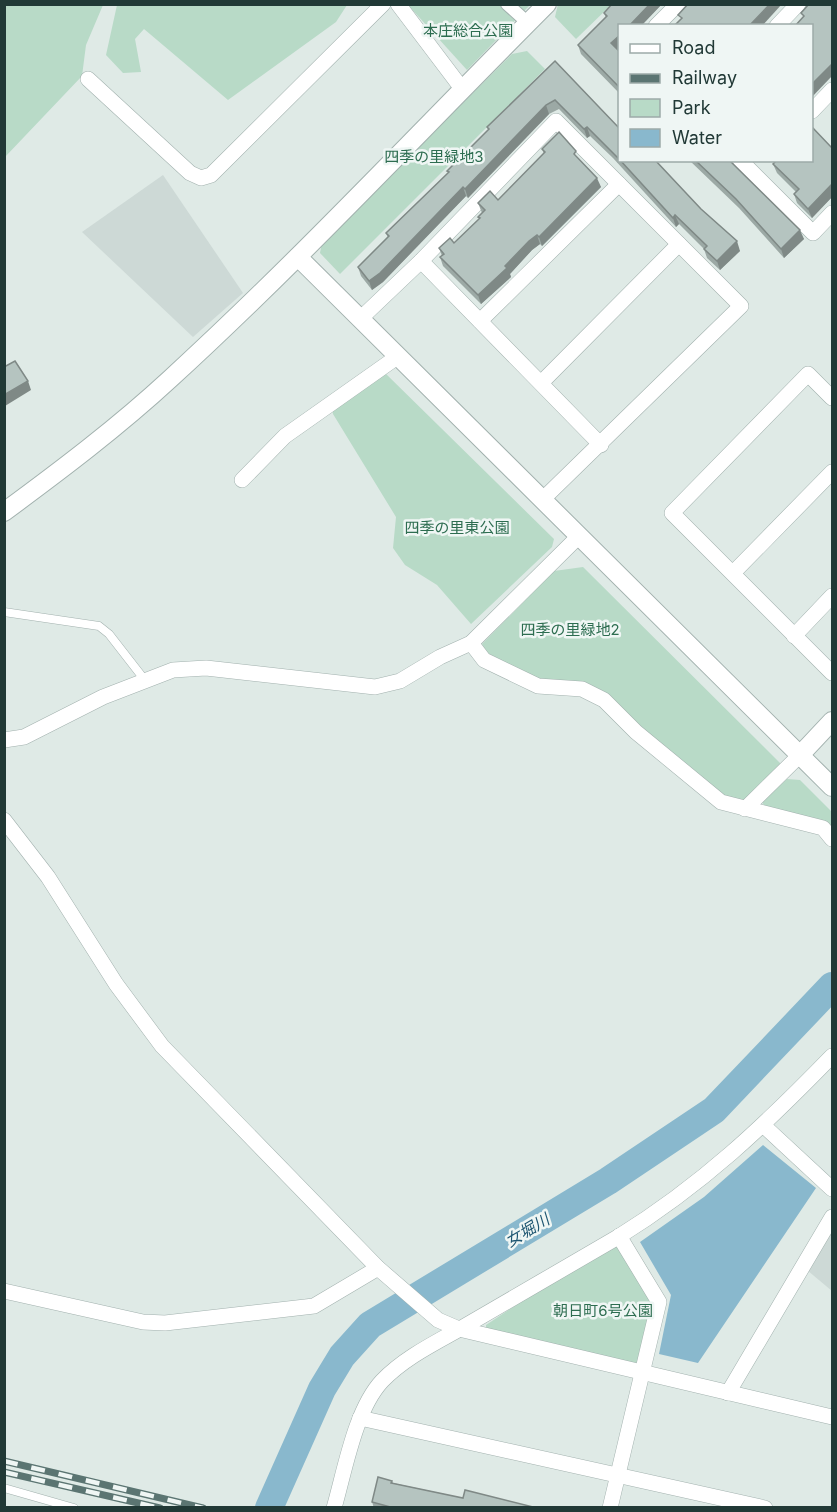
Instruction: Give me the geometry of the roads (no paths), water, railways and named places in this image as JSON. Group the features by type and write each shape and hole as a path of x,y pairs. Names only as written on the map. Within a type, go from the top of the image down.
{"street":[{"path":"88,79 190,173 201,178 210,175 383,4"},
{"path":"398,4 463,90"},
{"path":"507,4 528,23"},
{"path":"4,512 74,460 170,379 298,257 547,4"},
{"path":"658,24 678,4"},
{"path":"779,24 798,4"},
{"path":"813,110 832,90"},
{"path":"360,319 422,261 556,121 741,306 601,445 542,500"},
{"path":"742,162 813,233 832,213"},
{"path":"752,172 761,162"},
{"path":"480,321 619,184"},
{"path":"541,383 679,244"},
{"path":"298,257 832,787"},
{"path":"422,261 601,445"},
{"path":"242,480 285,436 397,357"},
{"path":"832,398 808,374 672,513 832,673"},
{"path":"733,573 832,472"},
{"path":"4,740 24,737 144,679 173,670 206,668 375,687 400,681 440,657 471,643 578,537"},
{"path":"794,636 832,596"},
{"path":"471,643 484,660 538,686 582,689 604,700 636,732 721,802 823,828 832,838"},
{"path":"745,809 832,721"},
{"path":"4,820 48,877 116,984 162,1046 383,1271 438,1320 459,1329 832,1416"},
{"path":"334,1508 360,1418 380,1383 393,1371 459,1329 619,1236 694,1186 764,1126 832,1056"},
{"path":"764,1126 832,1189"},
{"path":"728,1393 832,1217"},
{"path":"610,1508 659,1302 619,1236"},
{"path":"4,1291 143,1322 165,1323 314,1306 383,1271"},
{"path":"360,1418 765,1508"}],"lane":[{"path":"4,612 99,626 109,634 144,679"},
{"path":"4,1488 74,1508"}],"water":[{"path":"763,1145 816,1188 698,1363 659,1354 671,1295 640,1242 704,1197"}],"waterway":[{"name":"女堀川","path":"269,1508 322,1389 342,1356 370,1325 608,1181 714,1110 832,986"}],"railway":[{"path":"4,1461 203,1508"},
{"path":"4,1472 160,1508"}],"park label":[{"name":"本庄総合公園","path":"468,30"},
{"name":"四季の里緑地3","path":"434,156"},
{"name":"四季の里東公園","path":"457,527"},
{"name":"四季の里緑地2","path":"570,629"},
{"name":"朝日町6号公園","path":"603,1310"}]}
